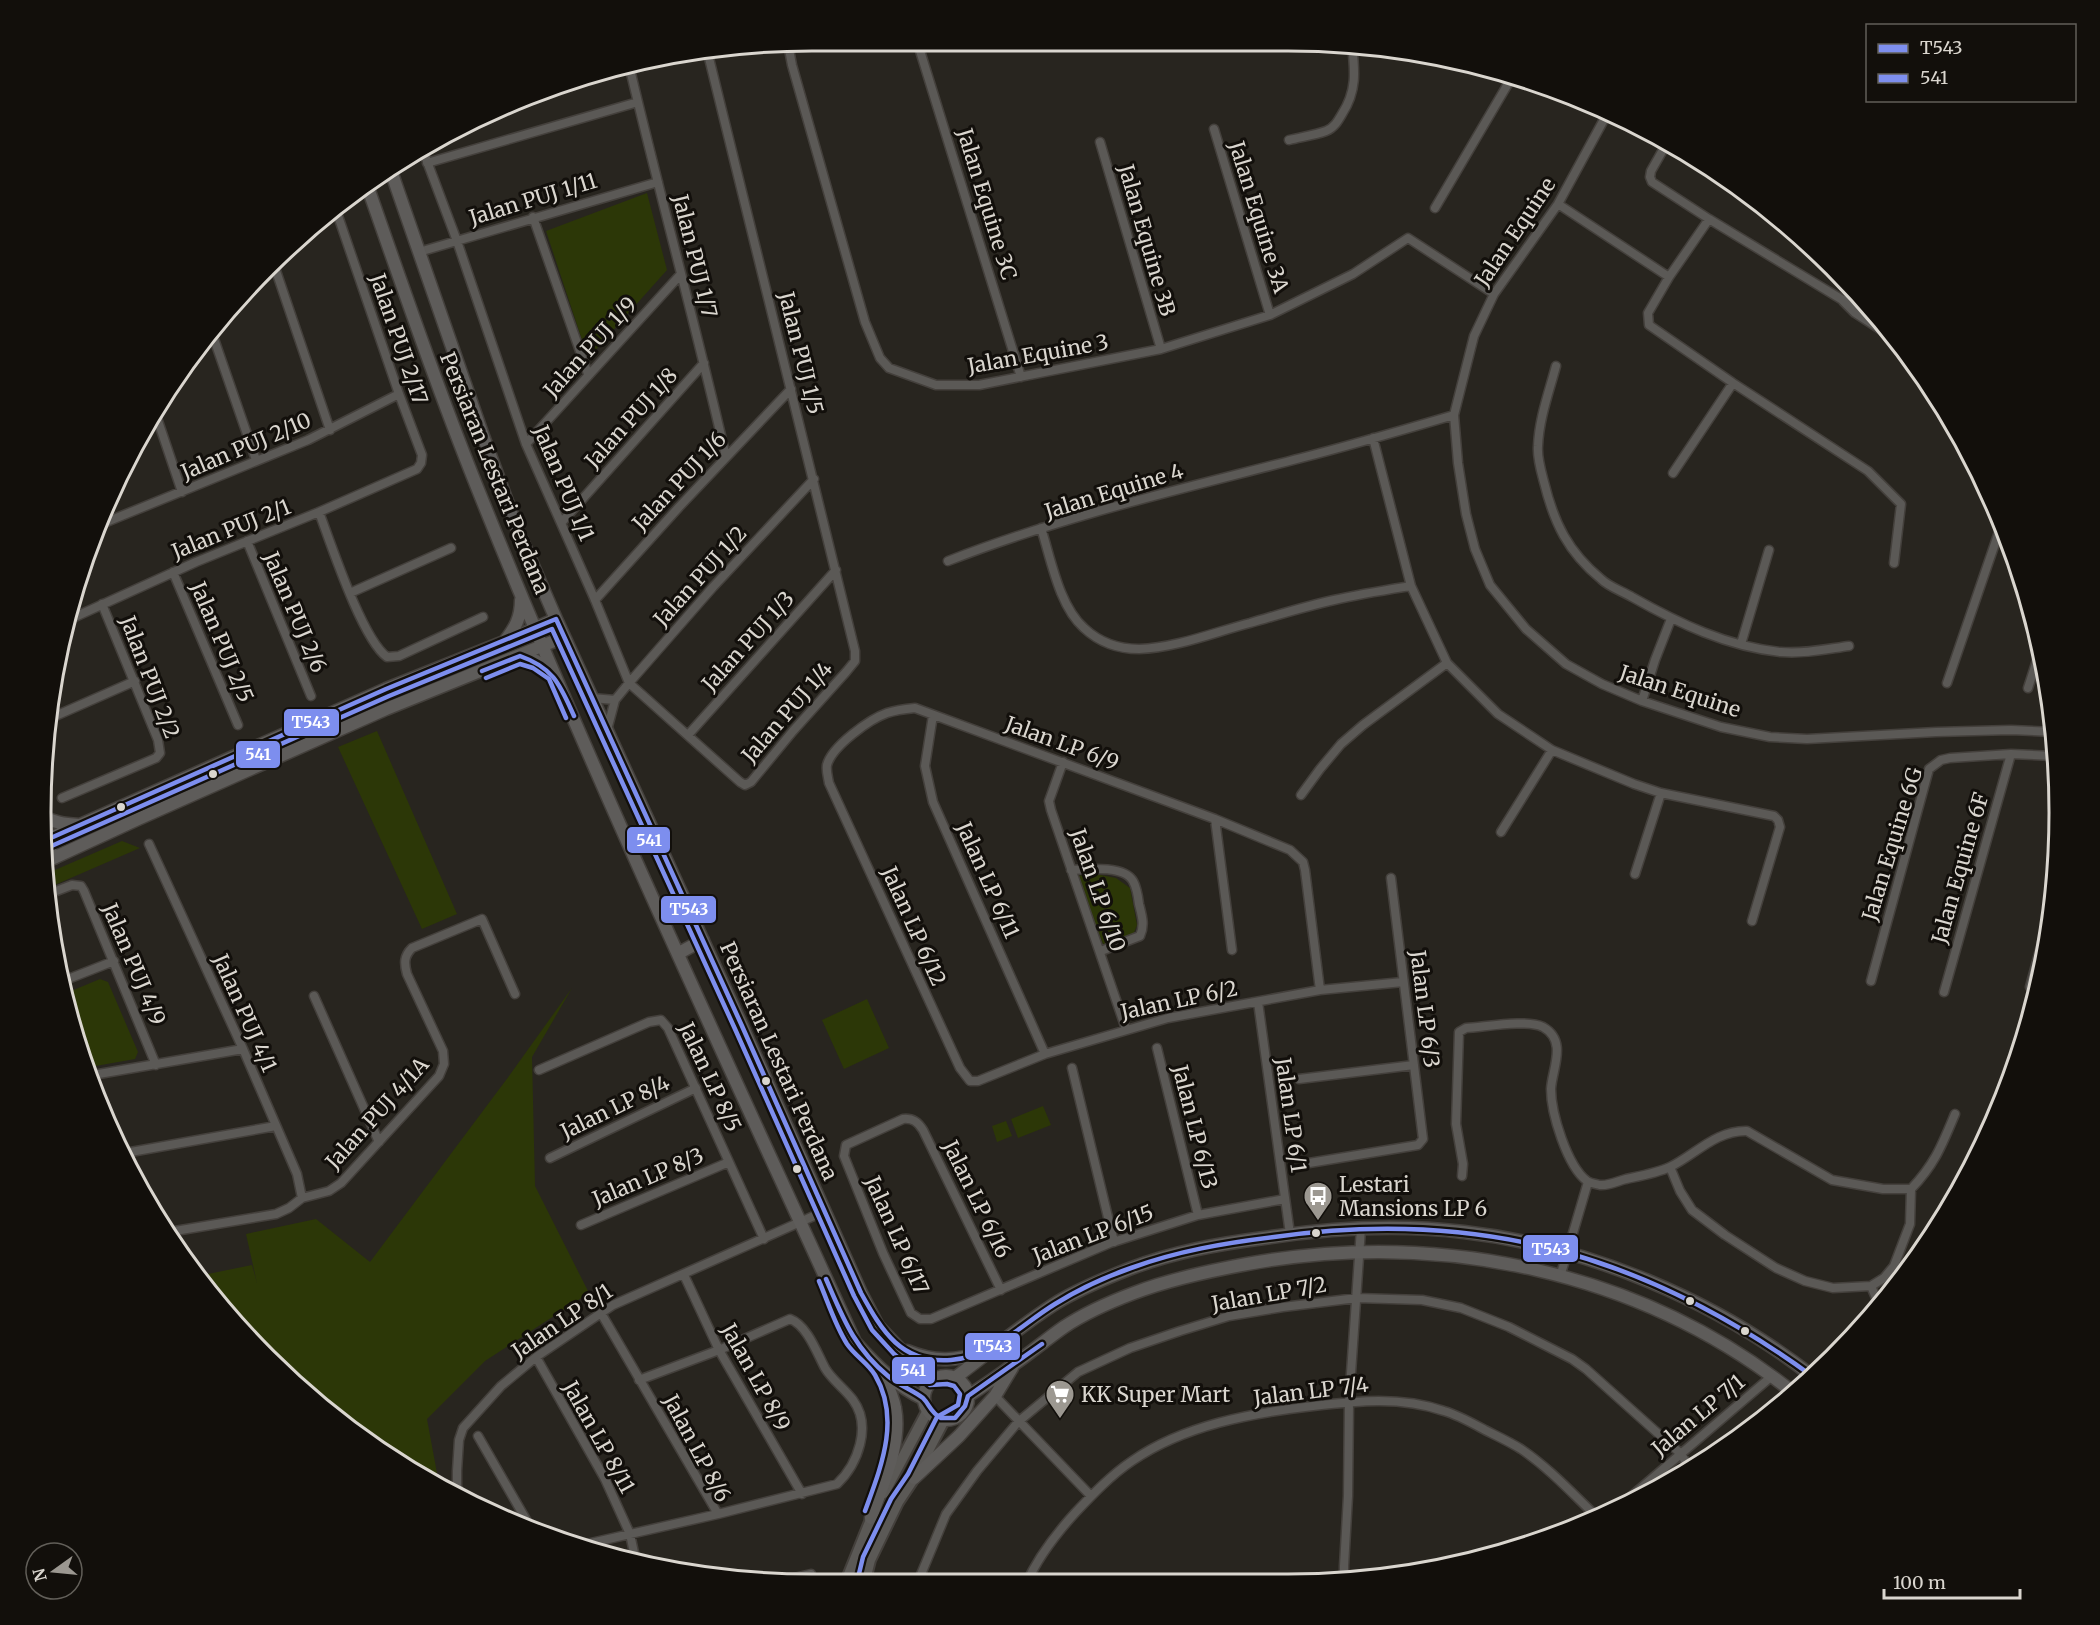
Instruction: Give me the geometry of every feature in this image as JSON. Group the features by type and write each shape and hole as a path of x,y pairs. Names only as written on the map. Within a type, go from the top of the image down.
{"main road":[{"name":"Persiaran Lestari Perdana","path":"393,177 490,457 518,531 564,637 861,1293 878,1326 934,1379"},
{"name":"Persiaran Lestari Perdana","path":"371,192 443,400 482,502 542,646 855,1342 880,1369 926,1405"},
{"path":"504,642 515,627 521,613 521,592"},
{"path":"52,835 386,689 556,619"},
{"path":"53,859 386,709 564,637"},
{"path":"520,656 536,661 555,674"},
{"path":"51,821 80,825"},
{"path":"679,952 703,940"},
{"path":"956,1377 1055,1304 1159,1257 1205,1246 1290,1234 1361,1228 1464,1232 1568,1252 1653,1283 1724,1317 1782,1353 1805,1371"},
{"path":"968,1396 1065,1326 1114,1302 1161,1284 1210,1271 1286,1257 1359,1252 1459,1255 1600,1287 1657,1309 1711,1337 1787,1388"},
{"path":"899,1348 925,1358 950,1360 995,1347"},
{"path":"914,1478 959,1436 995,1396 1014,1364"},
{"path":"871,1518 891,1459 896,1428 896,1409 880,1369"},
{"path":"945,1375 956,1377 965,1385 968,1396 967,1405 962,1414 953,1419 944,1420 935,1417 926,1405 926,1388 934,1379 945,1375"}],"street":[{"name":"Jalan Equine 3C","path":"920,51 1021,377"},
{"name":"Jalan Equine 3","path":"790,52 852,282 880,358 889,368 936,384 979,385 1161,349 1270,315 1353,274 1408,238 1494,294"},
{"path":"1289,140 1327,130 1333,127 1341,117 1353,92 1355,73 1353,55"},
{"name":"Jalan PUJ 1/5","path":"709,59 814,479 855,651 855,661"},
{"name":"Jalan PUJ 1/7","path":"631,73 726,457"},
{"path":"1435,208 1508,84"},
{"path":"427,163 638,102"},
{"name":"Jalan Equine","path":"1603,120 1558,204 1494,294 1474,336 1454,416 1458,464 1466,514 1475,549 1490,585 1526,629 1566,664 1602,684 1642,701 1721,727 1770,737 1807,740 1979,731 2044,732"},
{"name":"Jalan Equine 3A","path":"1214,129 1270,315"},
{"name":"Jalan Equine 3B","path":"1100,142 1161,349"},
{"path":"1663,150 1651,171 1652,182 1841,299 1855,305"},
{"name":"Jalan PUJ 1/1","path":"425,157 457,241 526,444 629,683 745,785"},
{"name":"Jalan PUJ 1/11","path":"419,252 658,182"},
{"path":"1558,204 1669,277"},
{"name":"Jalan PUJ 2/17","path":"338,217 422,455 417,470 411,473"},
{"path":"533,217 588,374"},
{"path":"1709,219 1669,277 1648,313 1649,325 1868,471 1888,489 1901,504 1894,562"},
{"path":"276,272 330,430"},
{"name":"Jalan PUJ 1/9","path":"526,444 681,274"},
{"path":"1841,299 1855,313 1871,323"},
{"path":"215,341 256,460"},
{"name":"Jalan PUJ 1/8","path":"561,523 704,363"},
{"path":"1556,366 1542,416 1538,448 1550,505 1560,532 1575,553 1602,580 1671,619 1763,650 1816,651 1850,645"},
{"path":"1673,473 1733,383"},
{"name":"Jalan PUJ 1/6","path":"595,600 791,389"},
{"name":"Jalan PUJ 2/10","path":"111,517 182,492 330,430 399,394"},
{"name":"Jalan Equine 4","path":"1411,586 1334,600 1177,643 1140,649 1124,648 1109,644 1095,636 1083,628 1073,615 1064,600 1041,528 1133,501 1454,416"},
{"path":"159,421 182,492"},
{"path":"1373,438 1411,586 1447,663 1498,714 1552,750 1661,793 1774,816 1778,820 1780,827 1752,921"},
{"name":"Jalan PUJ 2/1","path":"77,616 173,572 411,473"},
{"name":"Jalan PUJ 1/2","path":"607,730 615,700 629,683 712,586 814,479"},
{"path":"319,512 350,593 374,641 387,657 399,656 483,617"},
{"path":"948,561 1041,528"},
{"path":"1947,683 1997,537"},
{"name":"Jalan PUJ 2/6","path":"247,541 311,696"},
{"path":"350,593 451,548"},
{"path":"1741,644 1769,550"},
{"name":"Jalan PUJ 1/3","path":"688,735 836,570"},
{"name":"Jalan PUJ 2/5","path":"173,572 238,725"},
{"name":"Jalan PUJ 2/2","path":"62,798 156,758 160,753 160,746 135,681 102,604"},
{"path":"1642,701 1671,619"},
{"name":"Jalan PUJ 1/4","path":"745,785 751,782 855,661"},
{"path":"1301,795 1341,744 1363,724 1447,663"},
{"path":"2028,688 2035,668"},
{"path":"58,715 135,681"},
{"path":"592,698 615,700"},
{"name":"Jalan LP 6/9","path":"829,783 827,765 836,749 871,721 886,713 915,708 1215,819 1290,850 1303,862 1305,870 1320,990"},
{"name":"Jalan LP 6/11","path":"933,715 925,766 933,802 1046,1054"},
{"path":"1501,832 1552,750"},
{"name":"Jalan Equine 6G","path":"1871,981 1929,769 1941,760 1950,758 2012,754 2046,756"},
{"name":"Jalan Equine 6F","path":"1944,992 2012,754"},
{"name":"Jalan LP 6/10","path":"1063,762 1049,801 1126,1029"},
{"name":"Jalan LP 6/12","path":"829,783 960,1068 970,1081"},
{"path":"1635,874 1661,793"},
{"path":"1215,819 1232,950"},
{"name":"Jalan PUJ 4/1","path":"149,844 243,1048 297,1174 302,1198"},
{"path":"1071,870 1119,871 1132,879 1137,888 1144,928 1140,936 1101,951"},
{"name":"Jalan LP 6/3","path":"1309,1163 1422,1143 1423,1134 1391,878"},
{"name":"Jalan PUJ 4/9","path":"56,891 72,885 81,886 84,891 156,1065"},
{"name":"Jalan PUJ 4/1A","path":"176,1231 276,1214 290,1208 302,1198 329,1191 341,1183 439,1076 444,1064 443,1051 407,974 404,962 407,953 412,948 482,919 515,994"},
{"path":"70,978 114,961"},
{"name":"Jalan LP 6/2","path":"970,1081 978,1082 1046,1054 1168,1018 1320,990 1403,982"},
{"path":"314,996 379,1142"},
{"name":"Jalan LP 6/1","path":"1258,1002 1290,1234"},
{"name":"Jalan LP 8/5","path":"539,1070 649,1022 661,1020 668,1028 764,1239"},
{"path":"1462,1176 1463,1164 1456,1124 1459,1032 1466,1028 1531,1024 1543,1027 1553,1035 1558,1048 1551,1089 1556,1118 1566,1150 1576,1168 1588,1182 1603,1185 1670,1167 1708,1142 1737,1130 1747,1131 1832,1180 1883,1189 1911,1189"},
{"path":"98,1074 243,1048"},
{"name":"Jalan LP 6/13","path":"1157,1048 1198,1215"},
{"path":"1299,1078 1414,1065"},
{"path":"1072,1068 1114,1242"},
{"name":"Jalan LP 8/4","path":"550,1158 696,1088"},
{"path":"1670,1167 1680,1191 1692,1209 1725,1235 1776,1268 1805,1281 1833,1288 1871,1286 1884,1278 1894,1266 1910,1224 1911,1189 1927,1172 1939,1153 1955,1113"},
{"name":"Jalan LP 6/17","path":"919,1124 903,1119 851,1141 843,1151 883,1253 911,1313 920,1319"},
{"name":"Jalan LP 6/16","path":"919,1124 924,1130 1001,1290"},
{"path":"131,1152 276,1126"},
{"name":"Jalan LP 8/3","path":"581,1225 729,1161"},
{"path":"1560,1277 1588,1182"},
{"name":"Jalan LP 6/15","path":"920,1319 931,1319 1114,1242 1198,1215 1285,1199"},
{"name":"Jalan LP 8/1","path":"457,1485 459,1440 463,1428 501,1386 536,1358 613,1305 825,1211"},
{"path":"1346,1571 1349,1402 1361,1228"},
{"name":"Jalan LP 8/9","path":"684,1275 719,1350 802,1494"},
{"path":"1871,1286 1875,1296"},
{"name":"Jalan LP 7/2","path":"921,1574 946,1514 977,1471 1018,1422 1078,1372 1130,1348 1229,1316 1283,1306 1357,1298 1422,1300 1461,1308 1509,1327 1572,1359 1681,1454 1685,1461"},
{"name":"Jalan LP 8/6","path":"595,1542 718,1514 601,1312"},
{"path":"639,1380 719,1350 788,1319 793,1319 811,1340 827,1371 853,1400 860,1412 861,1438 848,1473 837,1484 718,1514"},
{"name":"Jalan LP 8/11","path":"536,1358 605,1479 630,1534 634,1552"},
{"name":"Jalan LP 7/1","path":"1647,1483 1772,1376"},
{"path":"995,1396 1091,1496"},
{"name":"Jalan LP 7/4","path":"1030,1574 1059,1531 1091,1496 1132,1461 1166,1442 1205,1427 1261,1414 1349,1402 1384,1400 1410,1402 1445,1411 1520,1449 1554,1475 1591,1511"},
{"path":"849,1574 871,1518 926,1405"},
{"path":"866,1574 870,1560 898,1502 914,1478 944,1420"},
{"path":"478,1436 525,1517"}],"green space":[{"path":"647,193 667,270 591,355 586,352 546,231"},
{"path":"377,731 457,914 422,929 338,747"},
{"path":"122,841 140,848 55,885 54,870"},
{"path":"1096,874 1116,878 1130,888 1137,925 1133,935 1103,944 1076,876"},
{"path":"100,979 108,982 138,1052 135,1059 95,1066 73,990"},
{"path":"572,988 532,1057 535,1186 589,1293 485,1361 427,1419 437,1475 389,1446 310,1385 240,1315 207,1274 252,1265 257,1283 246,1234 316,1219 370,1262"},
{"path":"867,999 889,1048 844,1069 822,1020"},
{"path":"1043,1106 1051,1125 1018,1138 1011,1119"},
{"path":"1006,1121 1012,1136 997,1142 992,1126"}],"transit line":[{"name":"T543","path":"52,837 386,689 556,619 861,1293 886,1332 906,1351 934,1360 966,1358 993,1346 1083,1288 1131,1268 1184,1252 1274,1237 1349,1230 1421,1229 1491,1236 1558,1250 1623,1271 1687,1299 1750,1334 1805,1371"},
{"name":"541","path":"52,846 389,696 552,629 854,1296 872,1330 894,1354 930,1385 954,1386 960,1394 958,1405 937,1417 908,1474 891,1499 863,1557 859,1574"},
{"name":"T543","path":"482,671 520,656 532,661 541,666 554,679 574,716"},
{"name":"541","path":"486,678 520,664 533,668 549,679 566,718"},
{"name":"T543","path":"826,1279 851,1332 866,1355 892,1379 923,1398 932,1411 941,1418 955,1418 965,1406 968,1396 1042,1344"},
{"name":"541","path":"819,1281 847,1344 875,1375 883,1392 887,1409 886,1443 865,1511"}],"place":[{"name":"Lestari Mansions LP 6","path":"1318,1222"},
{"name":"KK Super Mart","path":"1060,1420"}]}
